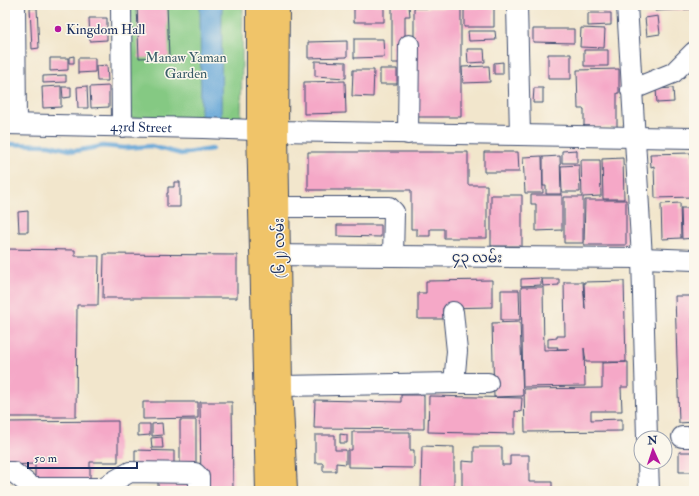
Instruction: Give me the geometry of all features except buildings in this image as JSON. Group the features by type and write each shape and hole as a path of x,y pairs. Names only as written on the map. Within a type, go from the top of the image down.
{"main road":[{"name":"(၆၂) လမ်း","path":"258,5 268,131 270,255 267,491"},
{"name":"(၆၂) လမ်း","path":"278,5 268,131 279,207 270,255 281,386 286,491"}],"street":[{"path":"11,124 15,5"},
{"path":"121,5 122,127"},
{"path":"517,5 520,135"},
{"path":"627,5 642,258 647,430"},
{"path":"408,134 409,44"},
{"path":"631,90 673,73 694,52"},
{"name":"43rd Street","path":"11,124 408,134 694,138"},
{"path":"279,207 389,207 394,212 392,256"},
{"name":"၄၃ လမ်း","path":"270,255 642,258 694,260"},
{"path":"453,312 457,351 454,383"},
{"path":"281,386 488,383"},
{"path":"648,470 649,491"},
{"path":"11,478 33,489 102,490 130,472 195,473 199,477 199,491"}],"green space":[{"name":"Manaw Yaman Garden","path":"131,5 243,5 241,122 128,118"}],"water":[{"path":"200,5 222,5 221,118 201,119"}],"waterway":[{"path":"5,144 49,145 75,151 103,146 125,148 151,146 181,154 212,149"}],"place":[{"name":"Kingdom Hall","path":"58,29"}]}
